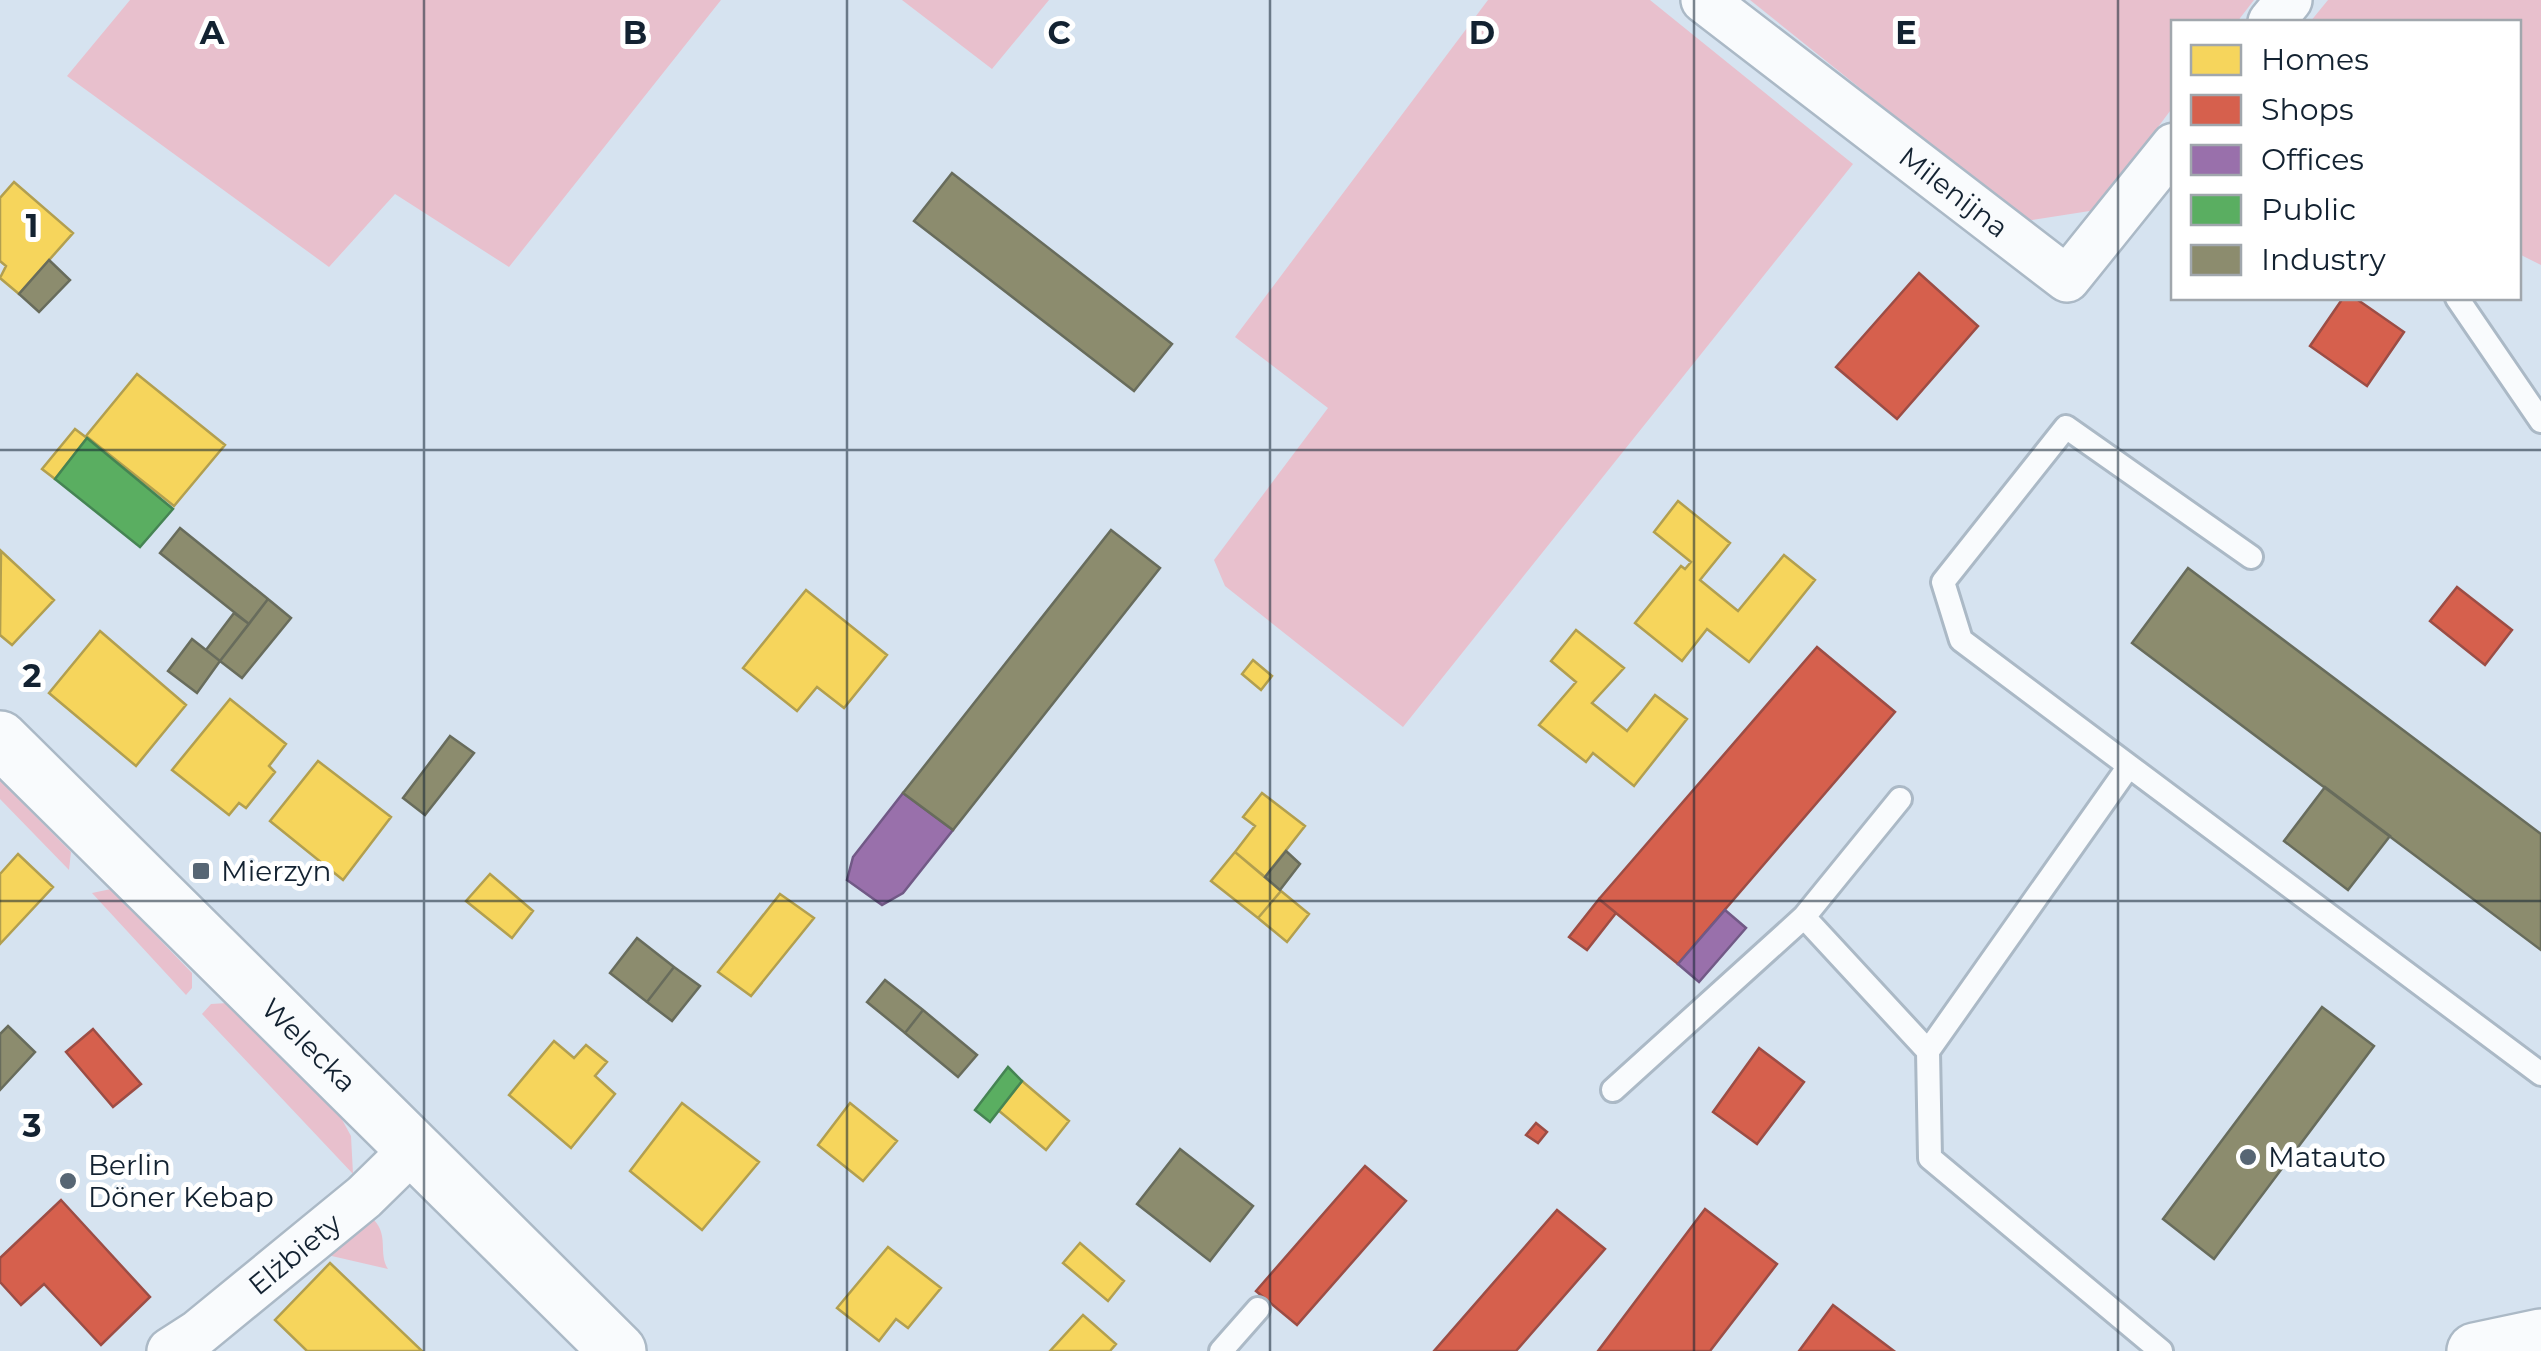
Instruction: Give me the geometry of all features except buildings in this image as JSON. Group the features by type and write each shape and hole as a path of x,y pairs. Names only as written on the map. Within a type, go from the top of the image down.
{"main road":[{"name":"Welecka","path":"0,739 618,1351"},
{"path":"2475,1351 2541,1337"}],"street":[{"name":"Milenijna","path":"1704,0 2067,279 2171,150"},
{"path":"2273,20 2289,0"},
{"name":"Elżbiety","path":"170,1351 198,1333 319,1234 413,1150"}],"lane":[{"path":"2458,300 2541,421"},
{"path":"2251,557 2066,427 1943,582 1961,640 2541,1074"},
{"path":"2130,766 1928,1052 1930,1158 2161,1351"},
{"path":"1613,1090 1804,917 1900,799"},
{"path":"1804,917 1928,1052"},
{"path":"1221,1351 1258,1309"}],"shaded area":[{"path":"130,0 721,0 509,267 395,194 329,267 67,76"},
{"path":"902,0 1049,0 992,69"},
{"path":"1488,0 1650,0 1853,164 1403,727 1225,586 1214,560 1328,408 1235,337"},
{"path":"1750,0 2254,0 2239,20 2171,20 2171,110 2096,210 2026,221"},
{"path":"2328,0 2541,0 2541,265 2521,255 2521,20 2312,20"},
{"path":"0,780 71,852 69,870 0,799"},
{"path":"111,889 192,973 192,988 186,995 92,893"},
{"path":"227,1003 339,1114 351,1136 353,1174 202,1014 211,1004"},
{"path":"374,1220 381,1232 388,1269 323,1254"}],"place":[{"name":"Mierzyn","path":"201,871"},
{"name":"Matauto","path":"2248,1157"},
{"name":"Berlin Döner Kebap","path":"68,1181"}]}
